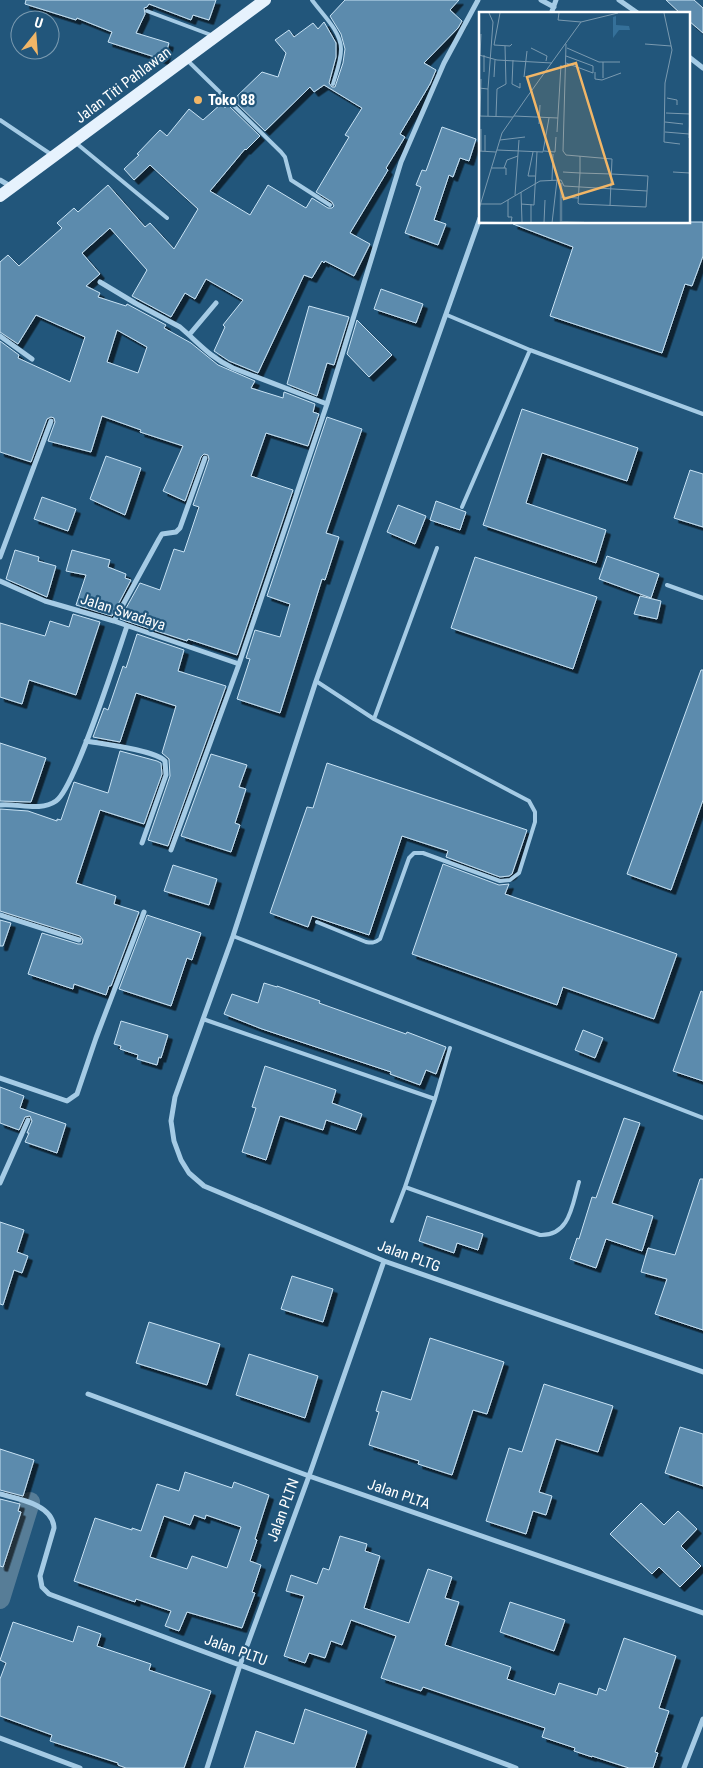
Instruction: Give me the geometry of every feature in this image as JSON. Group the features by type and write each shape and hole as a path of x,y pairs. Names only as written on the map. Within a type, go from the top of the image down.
{"main road":[{"name":"Jalan Titi Pahlawan","path":"0,196 265,0"}],"street":[{"path":"171,850 239,664 328,404 401,162 444,63 478,0"},
{"path":"541,0 554,7"},
{"path":"552,12 556,0"},
{"path":"619,0 636,12"},
{"path":"690,58 703,68"},
{"path":"0,180 13,187"},
{"name":"Jalan PLTG","path":"479,221 316,681 233,936 176,1097 171,1121 174,1141 181,1160 189,1173 204,1186 384,1262 703,1372"},
{"path":"100,282 180,327 219,362 328,404"},
{"path":"189,335 216,303"},
{"path":"0,336 32,359"},
{"path":"0,557 51,421"},
{"path":"114,621 158,538 162,534 176,532 180,528 205,458"},
{"name":"Jalan Swadaya","path":"0,581 45,601 114,621 239,664"},
{"path":"0,805 41,806 56,802 65,791 86,741 127,626"},
{"path":"86,741 143,752 158,756 165,761 166,775 142,843"},
{"path":"0,1078 67,1101 77,1094 96,1038 144,912"},
{"path":"0,915 79,940"},
{"path":"0,1183 28,1120"},
{"name":"Jalan PLTN","path":"206,1768 240,1664 309,1476 384,1262"},
{"name":"Jalan PLTA","path":"88,1394 309,1476 703,1613"},
{"name":"Jalan PLTU","path":"0,1494 30,1502 47,1513 54,1523 40,1576 42,1587 48,1594 516,1768"},
{"path":"684,1768 703,1719"},
{"path":"0,1738 80,1768"}],"lane":[{"path":"312,0 336,32 340,42 341,54 333,84"},
{"path":"147,11 215,37"},
{"path":"186,59 281,152 285,158 291,180 330,205"},
{"path":"0,120 54,156"},
{"path":"74,142 167,218"},
{"path":"447,315 530,350 703,414"},
{"path":"462,507 530,350"},
{"path":"374,719 437,548"},
{"path":"667,585 703,598"},
{"path":"316,681 374,719 529,801 535,812 534,822 519,873 515,878 506,882 500,881 422,853 414,853 409,858 380,939 373,944 317,922"},
{"path":"233,936 703,1118"},
{"path":"203,1019 435,1099"},
{"path":"392,1221 435,1099 450,1048"},
{"path":"405,1187 540,1235 550,1236 561,1229 568,1218 579,1182"}],"building":[{"path":"26,0 216,0 209,20 193,15 191,20 149,4 144,8 145,14 136,33 169,43 164,60 108,42 112,32 77,18 76,20 60,15 60,10 44,10 25,4"},
{"path":"345,0 459,0 450,10 462,21 458,28 424,63 436,70 430,84 400,134 405,137 386,168 388,170 350,233 370,244 354,276 325,261 324,263 322,261 312,278 304,275 258,373 229,361 214,351 225,327 223,325 243,300 206,279 195,299 185,293 171,317 132,296 147,270 110,228 82,253 100,274 86,286 100,293 98,297 126,306 127,304 166,325 164,328 191,343 218,365 255,381 251,388 283,398 284,392 315,404 313,412 319,414 308,446 266,433 251,476 293,490 237,655 120,619 140,583 160,590 174,549 184,552 199,507 193,505 209,459 208,455 204,454 201,457 185,501 163,491 183,446 140,432 141,430 102,416 91,452 48,441 55,422 54,418 51,417 47,419 31,462 0,452 0,341 19,355 18,358 70,382 85,337 36,315 18,344 0,332 0,262 8,255 19,266 62,228 57,223 74,208 78,212 108,185 145,227 150,223 174,249 198,209 150,165 134,180 124,169 139,155 137,154 160,130 167,136 189,109 203,120 221,104 225,108 228,105 260,136 245,149 210,191 250,215 268,185 306,208 312,198 328,208 332,208 334,206 332,202 316,192 349,137 345,135 362,108 324,85 314,92 310,87 265,131 233,100 262,72 278,77 286,53 275,40 289,30 294,37 313,23 318,29 324,22 336,43 336,57 329,83 332,87 335,87 343,63 345,49 341,34 330,16","holes":["117,330 147,347 138,373 107,362"]},
{"path":"666,0 694,0 703,8 703,33 690,22 690,12 679,12"},
{"path":"442,127 476,139 469,161 460,158 453,177 449,175 434,220 446,224 438,245 405,233 421,187 416,185 422,170 426,171"},
{"path":"690,222 703,222 703,256 692,286 685,284 662,353 550,316 573,247 513,224 690,224"},
{"path":"381,289 423,304 416,323 374,309"},
{"path":"309,306 349,317 334,365 327,363 317,396 287,384"},
{"path":"357,320 392,355 369,377 347,354"},
{"path":"522,409 638,448 627,481 542,453 526,503 606,530 596,563 483,525"},
{"path":"327,417 362,429 326,533 339,537 325,580 322,579 280,713 237,699 250,659 246,658 255,630 280,637 290,604 267,596"},
{"path":"106,456 141,468 125,515 90,499"},
{"path":"690,470 703,474 703,527 674,518"},
{"path":"42,497 76,509 68,531 34,519"},
{"path":"436,501 466,512 460,530 430,520"},
{"path":"398,505 426,516 415,544 387,532"},
{"path":"15,550 39,557 38,561 56,566 47,597 6,579"},
{"path":"72,550 110,560 108,567 126,574 125,578 131,580 112,616 76,605 86,575 66,571"},
{"path":"607,556 659,574 651,598 599,579"},
{"path":"475,557 597,597 573,669 451,628"},
{"path":"640,596 661,601 657,619 634,614"},
{"path":"73,614 100,622 76,695 29,680 22,704 0,697 0,623 45,636 50,621 69,627"},
{"path":"137,634 184,650 178,671 226,686 168,846 148,840 170,776 169,759 162,753 176,706 136,693 120,742 93,737 104,708 108,710 123,666 126,668"},
{"path":"701,670 703,670 703,800 671,890 627,874"},
{"path":"0,743 46,758 31,802 0,801"},
{"path":"120,751 161,763 162,774 144,824 100,810 76,883 116,896 114,904 139,912 106,995 74,984 73,989 28,974 42,933 78,944 82,944 83,940 80,936 0,911 0,809 28,811 57,821 57,819 61,820 74,782 108,793"},
{"path":"211,754 247,765 239,787 246,789 235,823 240,825 231,852 181,836"},
{"path":"327,763 527,830 512,874 500,877 446,857 448,851 402,836 369,935 312,916 308,927 270,913 307,807 313,808"},
{"path":"443,864 499,885 509,884 505,894 677,954 654,1019 563,987 557,1005 412,954"},
{"path":"173,865 217,879 209,905 164,891"},
{"path":"147,915 201,933 192,960 187,958 171,1006 119,989"},
{"path":"0,920 11,923 3,946 0,946"},
{"path":"264,983 320,1001 319,1003 446,1047 436,1074 426,1070 420,1085 390,1074 391,1072 262,1029 224,1014 232,994 258,1003"},
{"path":"701,991 703,992 703,1081 673,1071"},
{"path":"121,1021 168,1035 157,1065 137,1059 138,1055 120,1049 121,1046 114,1044"},
{"path":"583,1030 603,1038 595,1058 575,1050"},
{"path":"265,1066 336,1090 332,1103 362,1114 356,1130 326,1120 323,1130 280,1116 266,1160 242,1152 256,1108 252,1107"},
{"path":"0,1087 24,1096 20,1108 66,1124 57,1153 25,1142 32,1121 30,1116 25,1117 19,1130 0,1123"},
{"path":"624,1118 640,1123 612,1203 653,1216 642,1251 606,1239 596,1268 570,1259 577,1238 579,1239 592,1197 596,1198"},
{"path":"700,1179 703,1179 703,1330 655,1314 667,1279 641,1272 648,1248 675,1255"},
{"path":"427,1216 483,1234 478,1250 457,1243 454,1253 419,1241"},
{"path":"0,1222 24,1230 17,1252 28,1256 22,1273 14,1270 3,1305 0,1304"},
{"path":"292,1276 333,1289 323,1322 281,1309"},
{"path":"149,1322 220,1344 207,1385 136,1363"},
{"path":"430,1338 504,1362 487,1414 473,1410 452,1475 418,1464 419,1461 369,1445 379,1412 376,1411 382,1391 411,1400"},
{"path":"249,1354 318,1376 305,1418 236,1395"},
{"path":"544,1384 613,1406 598,1452 556,1439 539,1492 552,1496 546,1515 533,1511 526,1534 486,1521 509,1448 522,1452"},
{"path":"680,1427 703,1434 703,1486 665,1473"},
{"path":"0,1449 34,1460 23,1496 0,1490"},
{"path":"185,1472 232,1488 234,1482 269,1495 250,1561 261,1565 252,1592 255,1593 242,1628 187,1612 179,1631 165,1626 171,1611 136,1599 135,1602 74,1581 95,1518 141,1531 157,1484 179,1491","holes":["194,1515 205,1519 206,1515 241,1527 227,1568 192,1556 187,1569 150,1557 164,1516 190,1525"]},
{"path":"0,1499 20,1504 18,1511 21,1512 3,1567 0,1566"},
{"path":"641,1503 664,1525 678,1511 697,1529 681,1546 701,1566 680,1587 659,1567 652,1574 610,1534"},
{"path":"340,1536 367,1544 365,1551 380,1556 364,1608 409,1623 428,1569 452,1577 445,1598 459,1602 445,1645 511,1667 507,1679 555,1695 559,1683 597,1695 599,1688 606,1691 624,1638 676,1656 659,1708 669,1711 655,1752 658,1753 653,1768 629,1768 592,1757 574,1751 575,1748 542,1737 545,1728 423,1687 421,1691 381,1678 396,1636 351,1620 342,1645 331,1641 325,1658 309,1653 305,1663 284,1656 304,1596 286,1591 291,1575 317,1584 323,1568 329,1570"},
{"path":"510,1602 565,1620 554,1651 500,1632"},
{"path":"13,1622 73,1642 78,1626 101,1634 97,1646 151,1664 149,1670 211,1691 184,1768 126,1768 118,1765 118,1763 50,1741 52,1735 0,1716 0,1679 6,1663 0,1660"},
{"path":"305,1709 367,1731 355,1768 244,1768 256,1731 294,1744"}],"waterway":[{"path":"0,1599 30,1502"}],"place":[{"name":"Toko 88","path":"198,100"}]}
